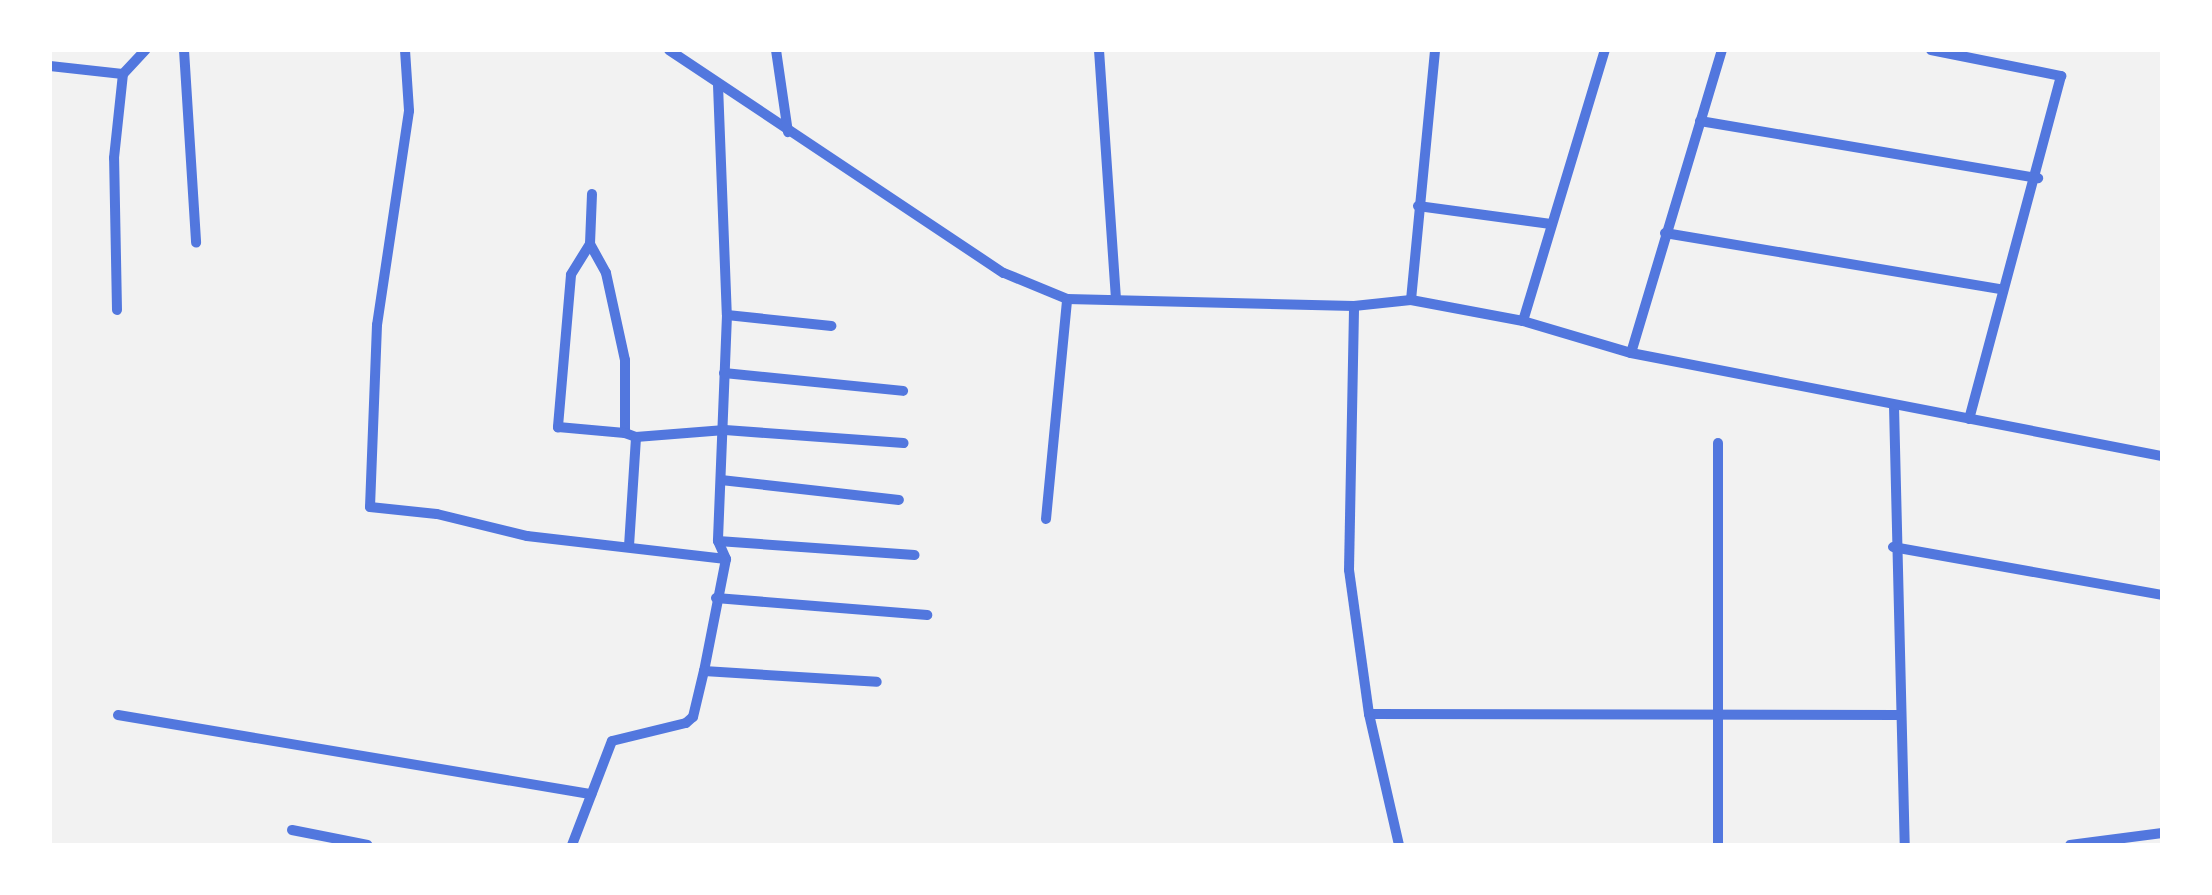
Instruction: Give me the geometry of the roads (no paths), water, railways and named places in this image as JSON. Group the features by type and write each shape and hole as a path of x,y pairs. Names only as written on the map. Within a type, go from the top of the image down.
{"street":[{"path":"117,310 114,158 123,74 144,50"},
{"path":"184,50 196,243"},
{"path":"406,50 410,112 377,325 370,506 437,514 526,536 726,559"},
{"path":"669,50 1004,273 1067,299 1116,296 1354,306 1410,300 1523,322 1631,353 2162,456"},
{"path":"776,50 788,132"},
{"path":"1099,50 1116,296"},
{"path":"1410,300 1435,50"},
{"path":"1523,322 1605,50"},
{"path":"1631,353 1722,50"},
{"path":"1931,50 2061,76 2038,178 2000,289 1968,418"},
{"path":"50,66 123,74"},
{"path":"572,845 612,741 693,717 726,559 718,541 725,430 726,315 718,85"},
{"path":"1700,121 2038,178"},
{"path":"592,194 590,244 571,275 558,427 630,435 725,430 904,442"},
{"path":"1418,206 1552,224"},
{"path":"1665,233 2000,289"},
{"path":"590,244 606,273 626,360 630,546"},
{"path":"1046,519 1067,299"},
{"path":"1354,306 1349,570 1369,714 1399,845"},
{"path":"726,315 831,326"},
{"path":"724,374 903,391"},
{"path":"1894,406 1893,547 1905,845"},
{"path":"1718,443 1718,845"},
{"path":"720,480 899,500"},
{"path":"718,541 915,554"},
{"path":"1893,547 2162,596"},
{"path":"716,598 927,615"},
{"path":"704,671 877,682"},
{"path":"1369,714 1899,715"},
{"path":"118,715 591,794"},
{"path":"292,830 368,845"},
{"path":"2070,845 2162,832"}]}
